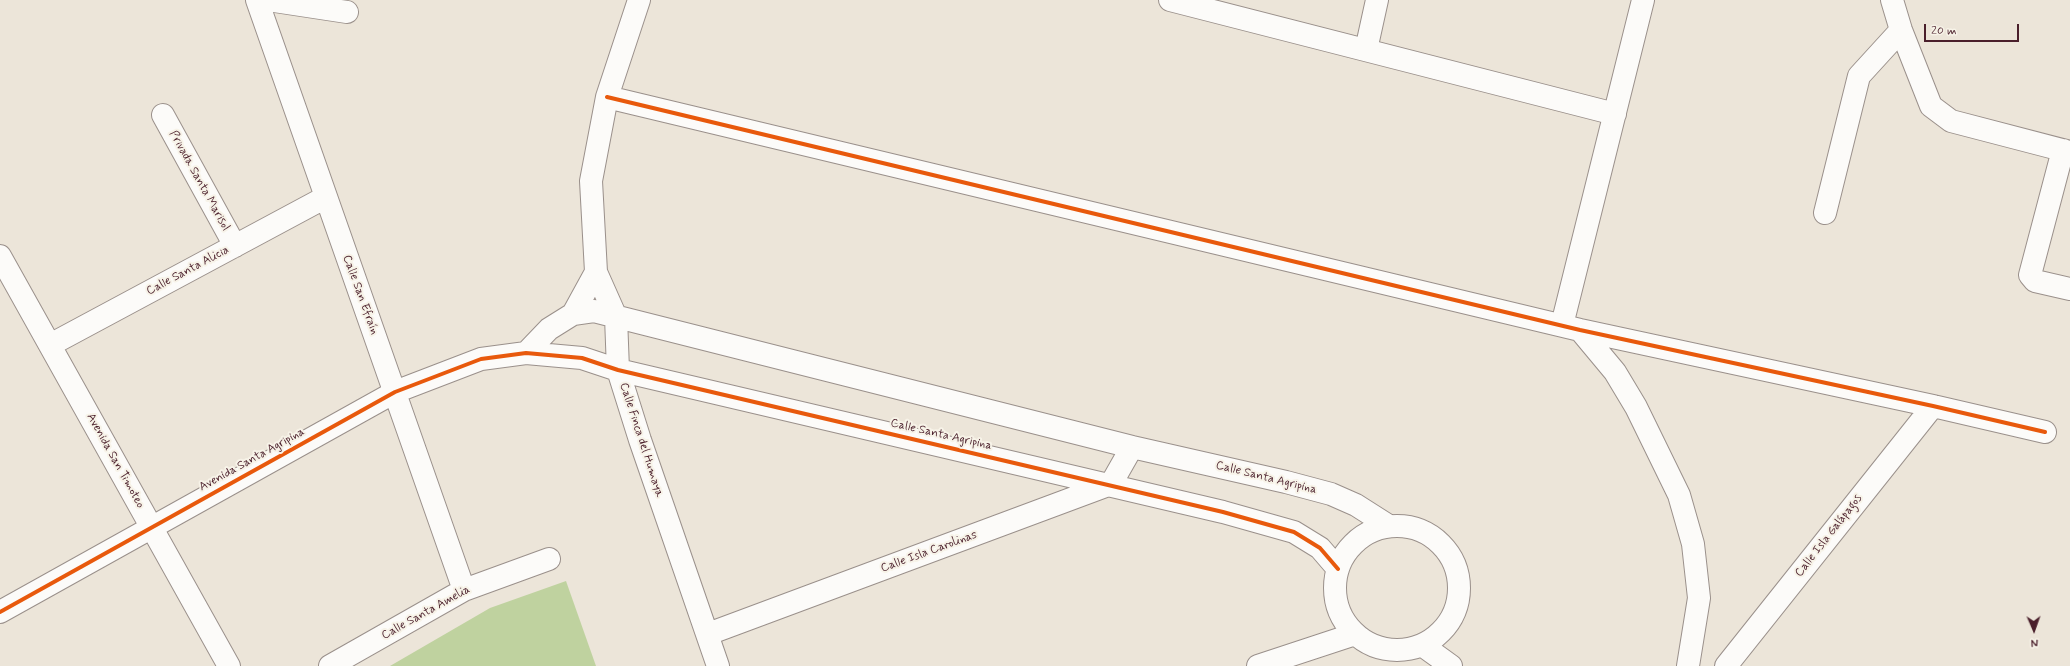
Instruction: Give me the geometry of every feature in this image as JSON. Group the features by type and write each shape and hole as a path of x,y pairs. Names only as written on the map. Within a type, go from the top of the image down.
{"street":[{"name":"Calle San Efraín","path":"256,0 464,590"},
{"path":"268,0 347,12"},
{"name":"Calle Finca del Humaya","path":"639,0 607,97 591,181 596,272 616,318 618,370 640,440 718,666"},
{"path":"1170,0 1615,114"},
{"path":"1366,50 1377,0"},
{"path":"1571,328 1615,114 1643,0"},
{"path":"1892,0 1901,30 1931,106 1951,121 2067,151 2030,275 2035,281 2070,289"},
{"path":"1825,213 1859,76 1901,30"},
{"path":"607,97 1571,328 1933,406 2045,432"},
{"name":"Privada Santa Marisol","path":"163,115 235,246"},
{"name":"Calle Santa Alicia","path":"50,345 326,197"},
{"name":"Avenida San Timoteo","path":"0,256 230,666"},
{"path":"573,314 596,272"},
{"name":"Calle Santa Agripina","path":"526,353 549,329 573,314 594,311 616,318 1132,447 1286,482 1331,494 1356,505 1390,526"},
{"path":"1571,328 1615,372 1636,408 1679,495 1694,544 1699,598 1688,666"},
{"name":"Avenida Santa Agripina","path":"0,612 395,392 481,359 526,353"},
{"name":"Calle Santa Agripina","path":"526,353 582,358 618,370 1111,484 1223,512 1294,532 1320,548 1338,569"},
{"name":"Calle Isla Galápagos","path":"1726,666 1933,406"},
{"path":"1111,484 1132,447"},
{"name":"Calle Isla Carolinas","path":"708,634 1111,484"},
{"path":"1390,526 1407,527 1424,532 1439,542 1450,555 1457,572 1459,589 1454,612 1449,622 1437,635 1422,644 1404,649 1386,657 1370,643 1355,634 1344,620 1337,604 1335,586 1338,569 1346,553 1357,540 1372,531 1390,526"},
{"name":"Calle Santa Amelia","path":"330,666 464,590 549,559"},
{"path":"1258,666 1355,634"},
{"path":"1422,644 1451,666"}],"green space":[{"path":"566,581 596,666 390,666 490,608"}],"cycle path":[{"path":"607,97 1580,330 1933,406 2045,432"},
{"path":"0,612 395,392 481,359 526,353 582,358 618,370 1223,512 1294,532 1320,548 1338,569"}]}
